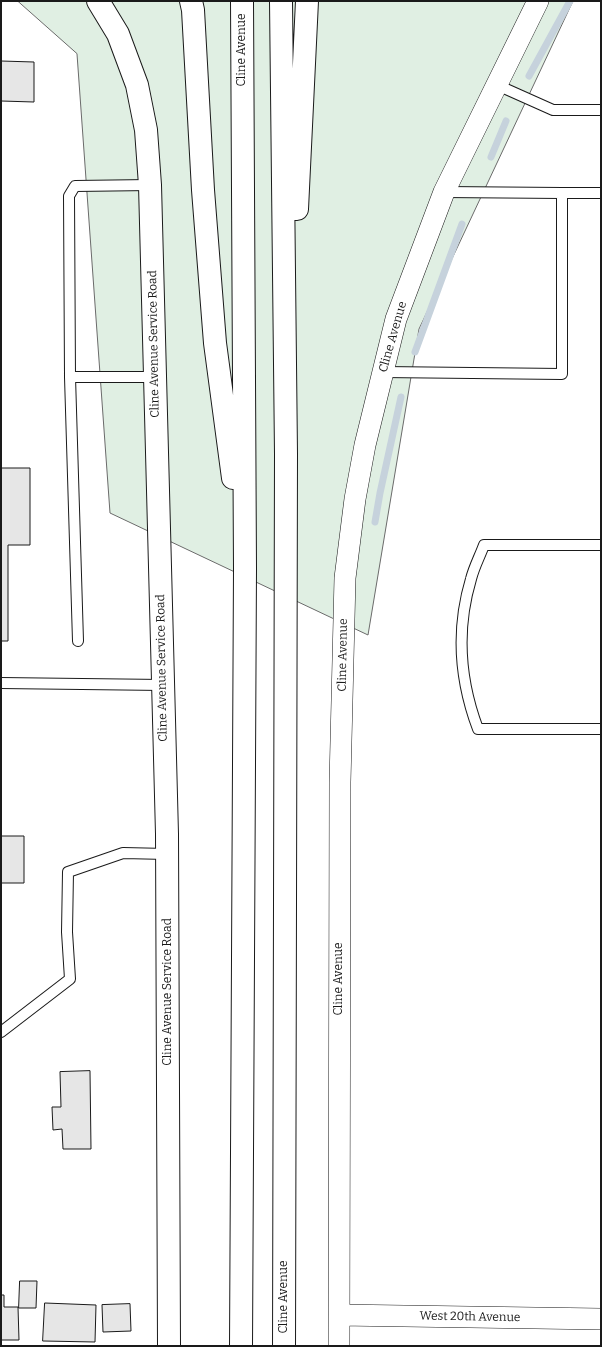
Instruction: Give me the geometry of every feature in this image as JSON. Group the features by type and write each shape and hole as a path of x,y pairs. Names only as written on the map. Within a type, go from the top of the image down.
{"main road":[{"name":"Cline Avenue Service Road","path":"98,1 118,34 137,85 146,130 150,185 167,854 169,1346"},
{"path":"191,1 193,10 203,190 215,343 245,569"},
{"name":"Cline Avenue","path":"241,1346 245,569 242,1"},
{"name":"Cline Avenue","path":"281,1 286,454 284,1346"},
{"path":"286,454 307,1"}],"street":[{"name":"Cline Avenue","path":"339,1346 340,782 345,578 355,499 364,445 396,319 444,192 538,1"},
{"name":"West 20th Avenue","path":"339,1315 601,1319"}],"lane":[{"path":"497,85 553,110 601,110"},
{"path":"78,641 70,377 69,196 74,186 150,185"},
{"path":"444,192 601,193"},
{"path":"383,372 562,374 562,193"},
{"path":"70,377 155,377"},
{"path":"601,545 484,545 471,579 464,614 461,644 464,680 470,707 478,729 601,729"},
{"path":"1,683 163,685"},
{"path":"1,1032 70,979 67,932 68,872 123,853 167,854"}],"green space":[{"path":"18,1 573,1 419,329 368,635 110,513 77,54"}],"building":[{"path":"1,61 34,62 34,102 1,101"},
{"path":"1,468 30,468 30,545 8,545 8,641 1,641"},
{"path":"1,836 24,836 24,883 1,883"},
{"path":"90,1071 91,1149 63,1149 62,1129 53,1130 52,1107 61,1107 60,1072"},
{"path":"20,1281 37,1281 36,1308 19,1308"},
{"path":"1,1295 4,1295 4,1307 18,1307 19,1340 1,1340"},
{"path":"45,1303 96,1305 95,1342 43,1341"},
{"path":"130,1304 131,1331 103,1332 102,1305"}],"waterway":[{"path":"529,76 570,1"},
{"path":"491,157 506,121"},
{"path":"415,352 462,224"},
{"path":"375,522 401,397"}]}
